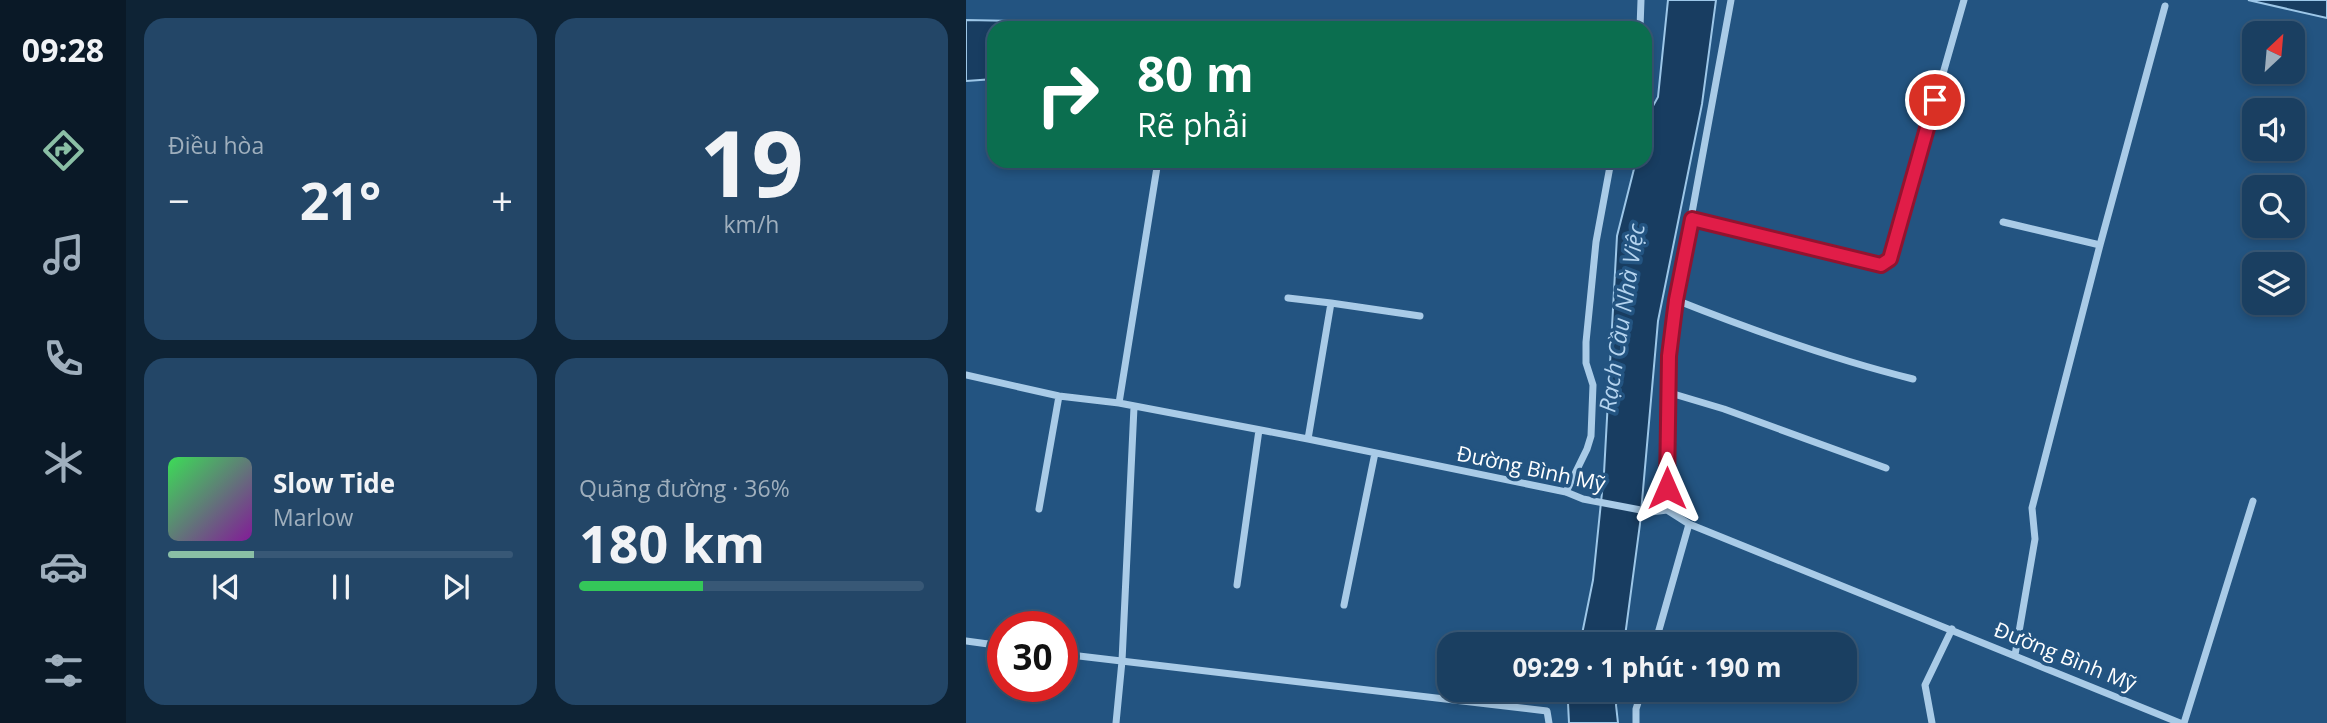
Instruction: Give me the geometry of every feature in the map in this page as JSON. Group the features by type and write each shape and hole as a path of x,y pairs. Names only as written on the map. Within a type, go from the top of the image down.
{"street":[{"path":"1640,21 1641,0"},
{"path":"1667,510 1667,392 1676,300 1731,0"},
{"path":"1692,219 1881,265 1890,259 1964,0"},
{"path":"2015,655 2035,539 2032,508 2165,6"},
{"path":"1119,403 1157,168"},
{"path":"1566,492 1591,436 1593,384 1586,363 1586,342 1596,242 1610,168"},
{"path":"2003,222 2100,245"},
{"path":"1288,298 1420,316"},
{"path":"1676,300 1762,334 1867,368 1913,379"},
{"path":"1308,439 1331,303"},
{"name":"Đường Bình Mỹ","path":"966,375 1059,396 1119,403 1308,439 1566,492 1583,499 1651,512 1667,510 1689,524 2182,723"},
{"path":"1667,392 1724,409 1886,468"},
{"path":"1040,509 1059,396"},
{"path":"1115,723 1122,661 1134,407"},
{"path":"1237,585 1259,430"},
{"path":"1344,605 1374,453"},
{"path":"2182,723 2253,500"},
{"path":"1658,632 1689,524"},
{"path":"1932,723 1925,685 1952,629"},
{"path":"966,641 987,644"},
{"path":"1078,655 1547,711 1549,723"},
{"path":"1636,723 1638,702"}],"water":[{"name":"Rạch Cầu Nhà Việc","path":"1668,0 1716,0 1702,104 1658,321 1640,524 1626,632 1582,632 1593,580 1604,473 1617,236 1634,168 1652,168 1653,106 1658,97"},
{"path":"2248,0 2327,0 2327,18"},
{"path":"966,20 1014,21 987,21 987,80 966,81"},
{"path":"1616,702 1618,723 1569,723 1568,703"}],"route":[{"path":"1667,488 1669,356 1676,300 1692,219 1881,265 1890,259 1935,100"}]}
